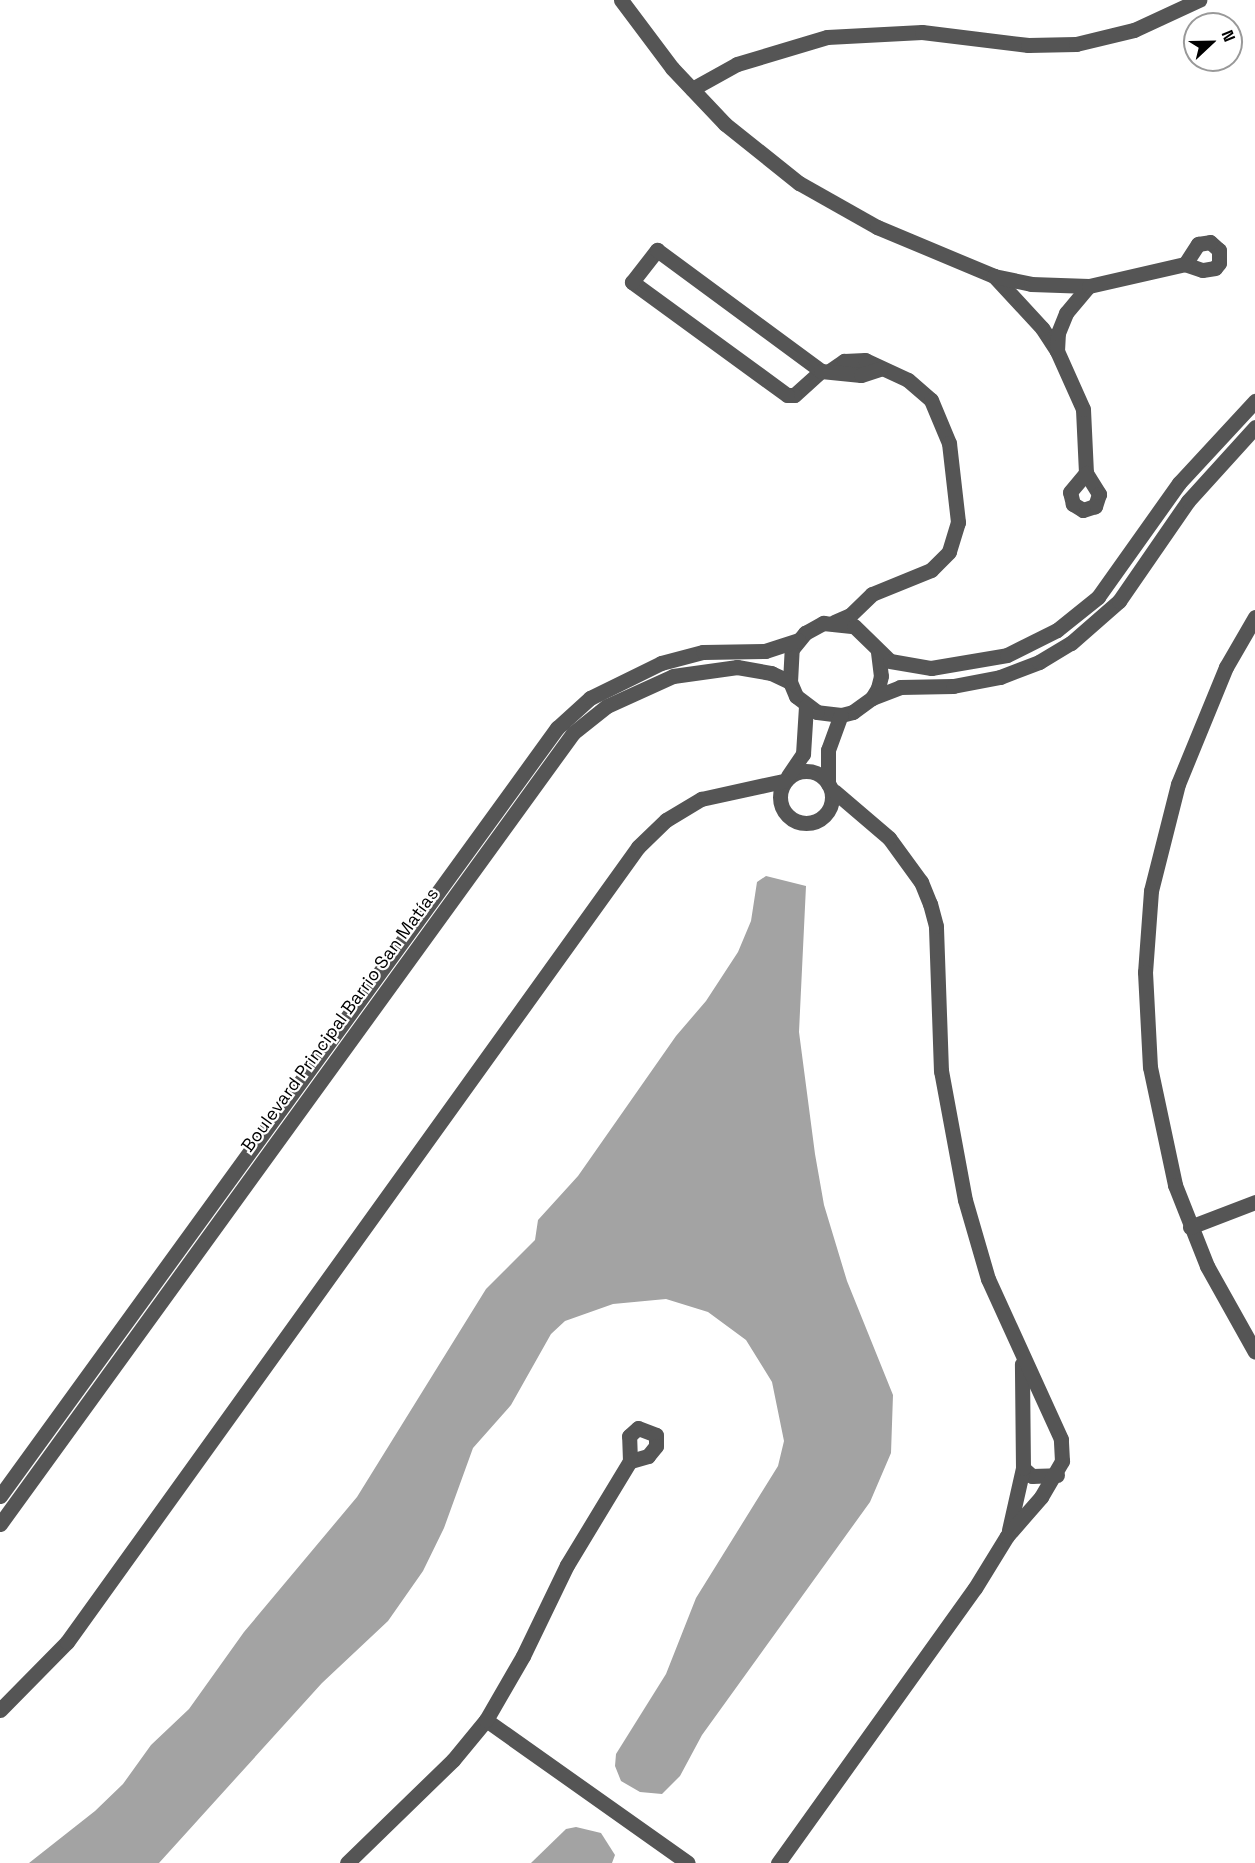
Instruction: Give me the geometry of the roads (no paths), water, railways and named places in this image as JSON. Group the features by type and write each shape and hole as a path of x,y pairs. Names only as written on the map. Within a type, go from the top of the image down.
{"street":[{"path":"621,0 692,89 767,160 836,207 994,276 1031,284 1089,286 1185,264"},
{"path":"692,89 737,64 827,37 922,32 1028,45 1076,44 1134,30 1199,0"},
{"path":"826,370 794,395 787,395 632,282 654,251 659,251 826,370 861,375 880,369 896,374 923,391 939,413 949,443 958,522 949,552 931,570 872,594 857,609 833,622 813,627 798,640 789,660 790,682 806,706 817,712 841,715 853,712 872,698 900,687 953,686 1000,677 1039,662 1071,644 1119,601 1188,501 1255,427"},
{"path":"994,276 1042,328 1057,351 1083,410 1086,473"},
{"path":"1057,351 1058,333 1066,313 1089,286"},
{"path":"857,609 864,632 878,652 903,665 956,666 1007,655 1057,630 1098,597 1179,483 1255,401"},
{"path":"1255,617 1222,676 1178,784 1160,848 1147,930 1145,1027 1150,1067 1167,1152 1190,1227 1207,1266 1255,1352"},
{"path":"833,622 864,632"},
{"name":"Boulevard Principal Barrio San Matías","path":"0,1496 557,728 598,693 661,663 703,652 765,651 798,640"},
{"path":"872,698 881,676 878,652"},
{"name":"Boulevard Principal Barrio San Matías","path":"0,1524 573,733 607,706 673,676 737,667 771,672 790,682"},
{"path":"782,809 778,792 803,754 806,706"},
{"path":"820,819 831,812 828,750 841,715"},
{"path":"0,1710 67,1642 638,847 666,820 701,799 756,789 808,773 831,788 862,814 906,858 930,904 936,926 941,1071 955,1159 988,1279 1022,1358 1061,1439 1062,1461 1057,1475 1007,1536 975,1588 778,1863"},
{"path":"756,789 798,821 845,813 862,814"},
{"path":"1190,1227 1255,1202"},
{"path":"1007,1536 1023,1468 1022,1358"},
{"path":"347,1863 453,1760 486,1720 523,1656 572,1557 630,1461"},
{"path":"1023,1468 1032,1476 1057,1475"},
{"path":"486,1720 688,1863"}]}
